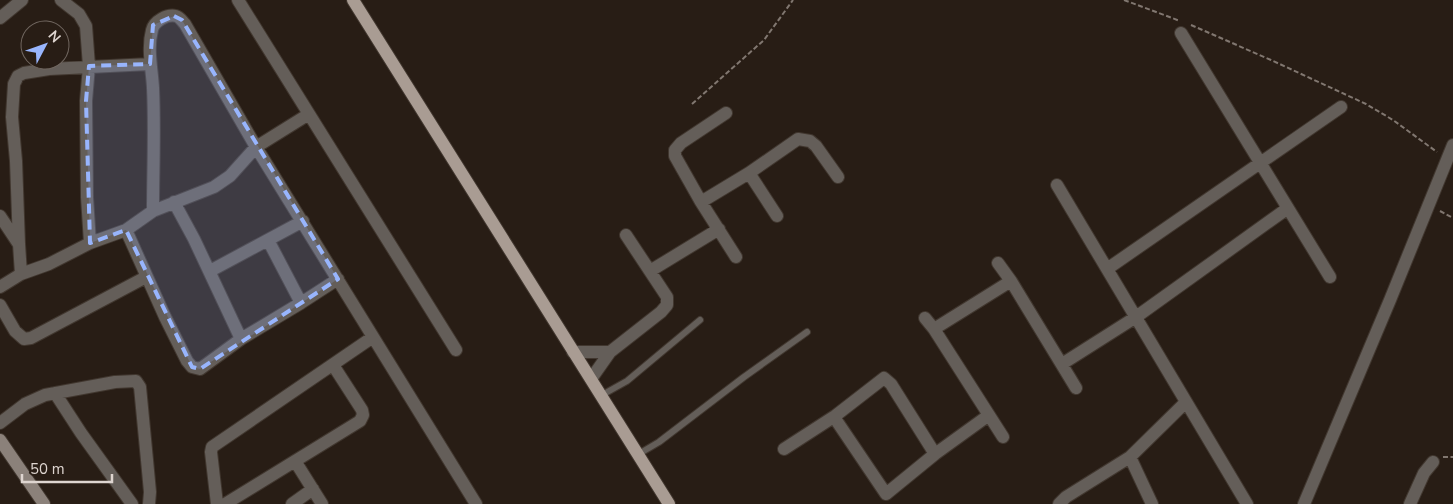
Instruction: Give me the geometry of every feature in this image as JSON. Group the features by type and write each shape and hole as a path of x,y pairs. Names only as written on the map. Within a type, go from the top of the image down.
{"main road":[{"path":"353,0 669,504"}],"street":[{"path":"0,18 22,0"},
{"path":"61,0 83,19 86,26 89,66 86,111 87,197 90,244"},
{"path":"238,0 456,350"},
{"path":"153,211 151,35 156,21 177,17 185,24 256,147 476,504"},
{"path":"1183,26 1260,163 1330,277"},
{"path":"21,274 12,117 14,84 18,76 24,73 49,69 150,64"},
{"path":"1107,269 1341,107"},
{"path":"726,113 681,144 675,150 675,156 701,202 736,257"},
{"path":"0,287 21,274 49,264 90,244 126,230 153,211 214,187 230,176 256,147 309,114"},
{"path":"701,202 798,139 810,141 816,146 838,177"},
{"path":"1304,504 1428,205 1450,161 1453,145"},
{"path":"749,172 777,216"},
{"path":"1057,185 1247,504"},
{"path":"174,202 210,271 241,340"},
{"path":"1062,364 1136,317 1288,208"},
{"path":"0,216 18,244"},
{"path":"210,271 303,222"},
{"path":"650,271 719,229"},
{"path":"126,230 146,278 187,361 192,367 200,369 241,340 338,279"},
{"path":"591,379 610,352 661,312 667,305 667,297 626,235"},
{"path":"268,240 301,304"},
{"path":"998,263 1076,388"},
{"path":"0,305 15,331 24,339 31,338 146,278"},
{"path":"934,329 1011,281"},
{"path":"925,318 934,329 1003,438"},
{"path":"218,504 211,452 212,447 373,337"},
{"path":"574,352 610,352"},
{"path":"225,504 360,421 363,415 333,365"},
{"path":"784,449 834,417 884,378 891,384 935,454"},
{"path":"0,423 25,404 45,395 132,380 139,383 150,492 149,504"},
{"path":"55,393 132,504"},
{"path":"1059,504 1066,497 1130,457 1186,402"},
{"path":"834,417 886,494 935,454 989,415"},
{"path":"0,440 44,504"},
{"path":"1130,457 1152,504"},
{"path":"295,461 322,504"},
{"path":"1410,504 1424,473 1432,462"},
{"path":"292,504 313,489"}],"lane":[{"path":"602,395 627,381 700,320"},
{"path":"637,455 659,442 807,332"}],"path":[{"path":"692,104 764,40 793,0"},
{"path":"1124,0 1183,26 1271,60 1366,104 1393,120 1450,161"},
{"path":"1428,205 1453,218"}],"highlighted area":[{"path":"174,16 182,20 338,279 209,364 200,369 192,367 126,230 90,243 86,101 89,66 150,64 153,25"}]}
